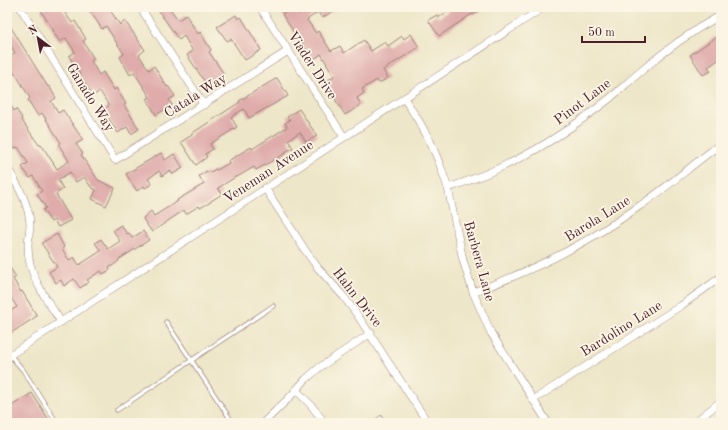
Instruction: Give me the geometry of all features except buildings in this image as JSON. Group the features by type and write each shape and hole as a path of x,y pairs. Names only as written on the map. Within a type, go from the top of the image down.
{"street":[{"name":"Ganado Way","path":"20,7 115,160"},
{"path":"140,7 204,105"},
{"name":"Viader Drive","path":"261,7 344,137"},
{"name":"Veneman Avenue","path":"8,356 544,7"},
{"name":"Pinot Lane","path":"448,188 504,166 552,140 587,116 666,51 721,15"},
{"name":"Catala Way","path":"115,160 288,51"},
{"name":"Barbera Lane","path":"404,98 431,143 440,165 448,188 463,260 473,292 491,333 548,423"},
{"name":"Barola Lane","path":"473,292 548,261 608,228 641,206 707,153 721,144"},
{"path":"7,167 18,186 27,210 30,224 28,247 30,264 42,293 61,322"},
{"name":"Hahn Drive","path":"265,188 318,268 344,297 371,333 428,423"},
{"name":"Bardolino Lane","path":"533,400 682,305 721,277"},
{"path":"263,423 306,379 320,367 371,333"},
{"path":"296,390 310,404 325,423"},
{"path":"694,423 721,402"}],"lane":[{"path":"117,410 273,306"},
{"path":"166,322 234,423"},
{"path":"8,356 22,370 57,423"},
{"path":"374,423 381,418"}]}
